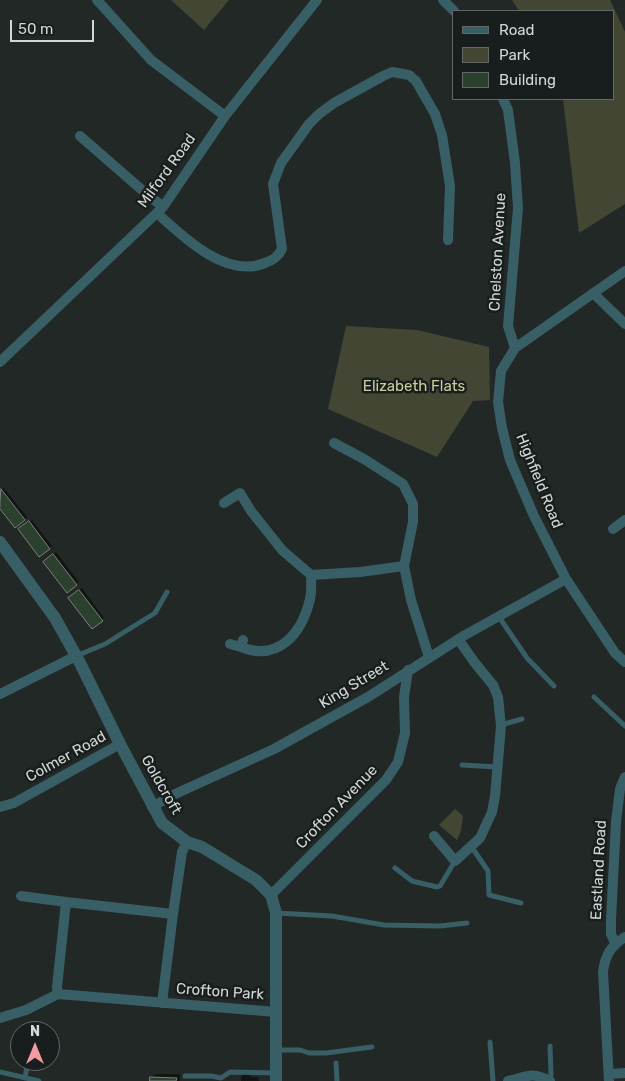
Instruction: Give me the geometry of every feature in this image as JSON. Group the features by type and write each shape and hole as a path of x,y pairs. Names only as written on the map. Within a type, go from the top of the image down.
{"street":[{"path":"97,0 151,60 225,116"},
{"name":"Milford Road","path":"0,362 160,210 225,116 318,0"},
{"path":"443,0 452,10"},
{"path":"80,136 142,190 187,240 222,261 239,267 257,266 278,256 282,249 273,184 281,162 309,124 334,103 383,76 392,72 410,76 416,81 434,114 442,135 450,186 448,240"},
{"name":"Chelston Avenue","path":"503,100 508,110 515,162 518,208 508,326 515,348"},
{"name":"Highfield Road","path":"625,271 515,348 501,371 498,402 510,460 534,516 566,579 615,653 625,662"},
{"path":"593,293 625,324"},
{"path":"334,443 364,459 403,484 413,504 413,522 404,566 411,600 429,657"},
{"path":"224,502 240,493 251,511 282,550 311,575 360,572 404,566"},
{"path":"613,529 625,520"},
{"name":"Goldcroft","path":"0,542 55,618 162,823 187,842 202,847 256,880 270,895 276,913 276,1077"},
{"path":"230,644 242,643 251,650 265,652 284,645 300,627 310,598 311,575"},
{"name":"King Street","path":"152,807 173,795 274,748 368,697 458,639 566,579"},
{"path":"434,836 455,861 480,838 492,812 498,767 501,726 498,698 493,685 458,639"},
{"path":"0,694 76,656"},
{"name":"Crofton Avenue","path":"270,895 386,780 398,762 404,733 404,698 408,670"},
{"name":"Colmer Road","path":"0,807 14,803 120,744"},
{"name":"Eastland Road","path":"615,943 611,934 611,920 616,822 620,789 625,777"},
{"name":"Crofton Park","path":"162,1003 182,852 187,842"},
{"path":"21,896 173,914"},
{"path":"0,1018 26,1010 58,994 57,986 66,902"},
{"path":"625,937 615,943 606,956 603,972 610,1078 625,1074"},
{"name":"Crofton Park","path":"58,994 276,1012"},
{"path":"508,1081 523,1076 539,1076 550,1081"}],"lane":[{"path":"76,656 105,644 155,613 167,592"},
{"path":"499,616 527,658 554,686"},
{"path":"594,697 625,726"},
{"path":"501,726 522,719"},
{"path":"462,765 498,767"},
{"path":"471,846 488,870 489,895 521,903"},
{"path":"395,868 412,881 437,887 440,886 455,861"},
{"path":"276,913 332,916 384,925 440,926 467,923"},
{"path":"490,1042 493,1081"},
{"path":"550,1046 550,1081"},
{"path":"276,1050 326,1053 372,1047"},
{"path":"336,1063 337,1081"},
{"path":"25,1078 26,1071"},
{"path":"0,1072 39,1081"},
{"path":"185,1076 211,1076 221,1080 230,1072 276,1077"}],"green space":[{"path":"171,0 229,0 204,30"},
{"path":"512,0 610,0 615,10 518,10"},
{"path":"615,11 625,32 625,204 579,233 563,100 615,100"},
{"name":"Elizabeth Flats","path":"346,326 417,330 489,347 490,400 473,401 437,457 328,409"},
{"path":"455,809 463,816 461,831 457,840 439,825"}],"building":[{"path":"1,489 25,520 15,528 0,509"},
{"path":"29,521 50,549 39,557 18,529"},
{"path":"53,554 77,585 67,593 43,562"},
{"path":"79,590 103,621 92,629 68,598"},
{"path":"150,1077 177,1078 176,1081 150,1081"}]}
